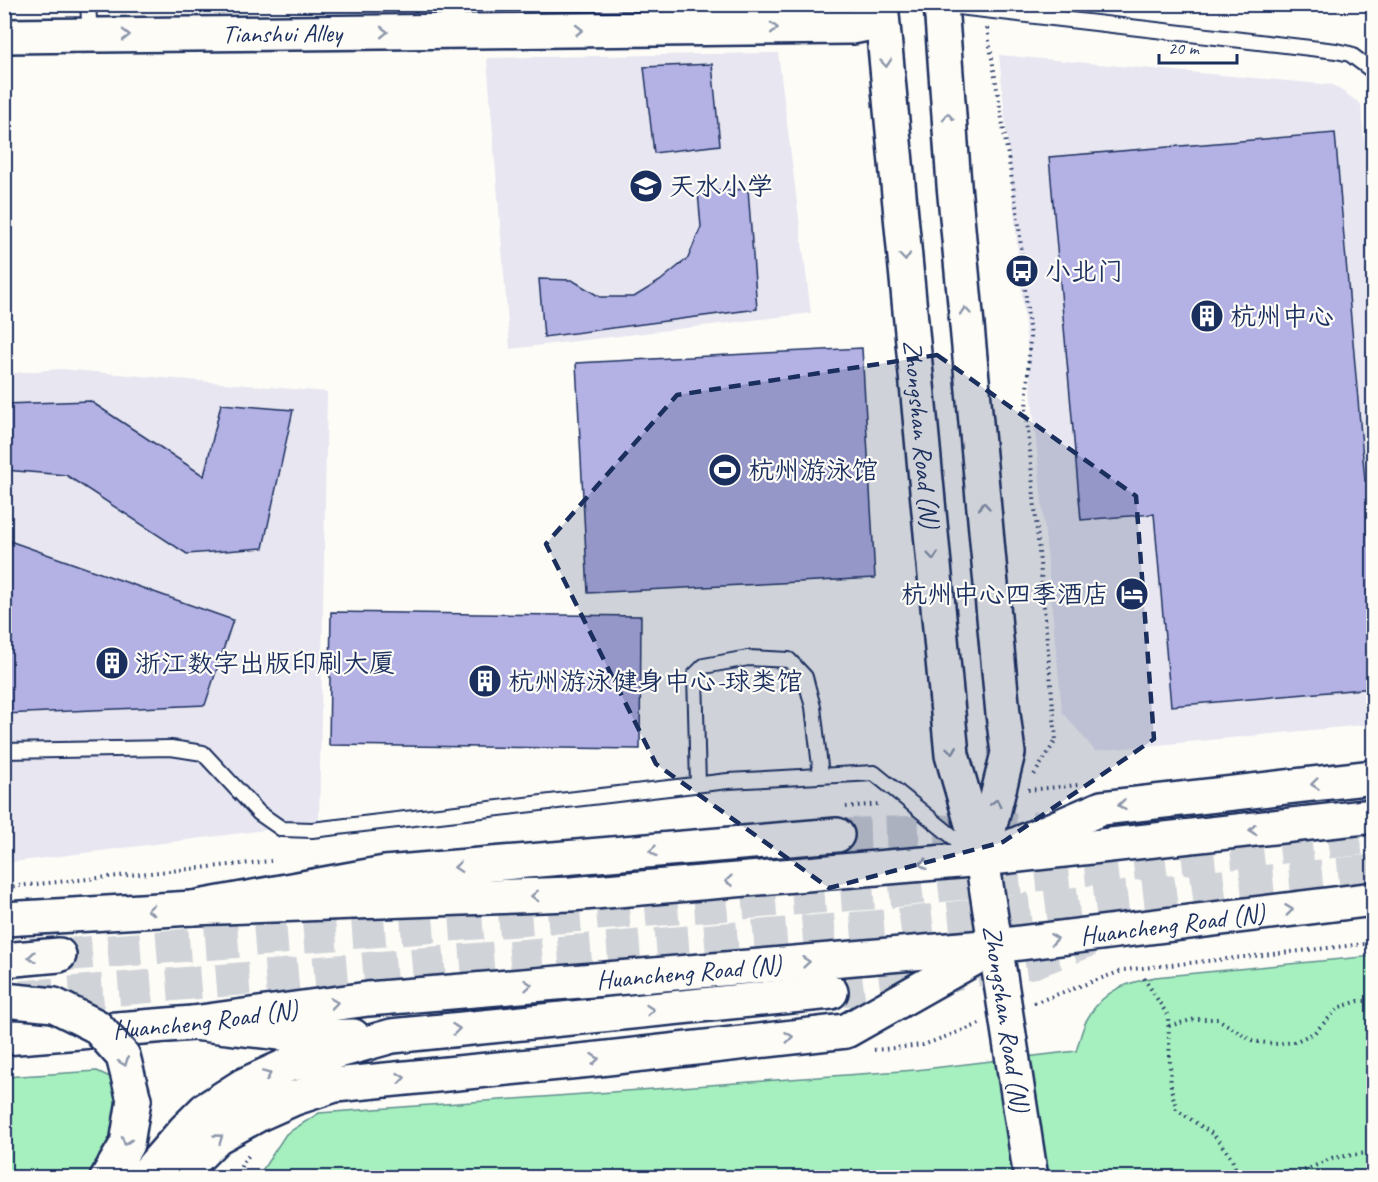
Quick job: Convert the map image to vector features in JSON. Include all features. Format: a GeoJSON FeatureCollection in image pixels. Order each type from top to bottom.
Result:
{"type":"FeatureCollection","features":[{"type":"Feature","properties":{"kind":"main road","name":"Zhongshan Road (N)"},"geometry":{"type":"LineString","coordinates":[[940,5],[962,280],[1008,753],[981,860]]}},
{"type":"Feature","properties":{"kind":"main road","name":"Zhongshan Road (N)"},"geometry":{"type":"LineString","coordinates":[[882,13],[952,755],[981,860],[1010,1032],[1031,1178]]}},
{"type":"Feature","properties":{"kind":"main road","name":"Tianshui Alley"},"geometry":{"type":"LineString","coordinates":[[4,36],[89,20],[852,27],[882,13]]}},
{"type":"Feature","properties":{"kind":"main road"},"geometry":{"type":"LineString","coordinates":[[981,860],[1102,808],[1374,777]]}},
{"type":"Feature","properties":{"kind":"main road"},"geometry":{"type":"LineString","coordinates":[[4,919],[194,908],[571,894],[981,860],[1374,816]]}},
{"type":"Feature","properties":{"kind":"main road"},"geometry":{"type":"LineString","coordinates":[[194,908],[384,873],[837,835]]}},
{"type":"Feature","properties":{"kind":"main road","name":"Huancheng Road (N)"},"geometry":{"type":"LineString","coordinates":[[4,1038],[194,1023],[368,999],[996,946],[1374,899]]}},
{"type":"Feature","properties":{"kind":"main road"},"geometry":{"type":"LineString","coordinates":[[176,1178],[217,1137],[259,1113],[335,1085],[590,1060],[846,1031],[996,946]]}},
{"type":"Feature","properties":{"kind":"main road"},"geometry":{"type":"LineString","coordinates":[[4,960],[59,955]]}},
{"type":"Feature","properties":{"kind":"main road"},"geometry":{"type":"LineString","coordinates":[[194,1023],[314,1037],[392,1036],[831,992]]}},
{"type":"Feature","properties":{"kind":"main road"},"geometry":{"type":"LineString","coordinates":[[4,1000],[54,1005],[96,1026],[123,1056],[134,1100],[127,1144],[107,1178]]}},
{"type":"Feature","properties":{"kind":"main road"},"geometry":{"type":"LineString","coordinates":[[143,1178],[205,1110],[244,1085],[288,1065],[392,1036]]}},
{"type":"Feature","properties":{"kind":"lane"},"geometry":{"type":"LineString","coordinates":[[940,5],[1336,51],[1350,54],[1374,72]]}},
{"type":"Feature","properties":{"kind":"lane"},"geometry":{"type":"LineString","coordinates":[[698,784],[695,675],[704,666],[748,658],[789,660],[805,677],[813,707],[821,775]]}},
{"type":"Feature","properties":{"kind":"lane"},"geometry":{"type":"LineString","coordinates":[[4,751],[171,748],[203,753],[259,813],[282,829],[312,830],[698,784],[874,773],[981,860]]}},
{"type":"Feature","properties":{"kind":"path"},"geometry":{"type":"LineString","coordinates":[[973,8],[986,25],[1018,217],[1030,338],[1026,409],[1056,740],[1024,790]]}},
{"type":"Feature","properties":{"kind":"path"},"geometry":{"type":"LineString","coordinates":[[4,887],[180,870]]}},
{"type":"Feature","properties":{"kind":"path"},"geometry":{"type":"LineString","coordinates":[[1144,978],[1168,1016],[1171,1089],[1177,1110],[1214,1135],[1231,1157],[1239,1178]]}},
{"type":"Feature","properties":{"kind":"path"},"geometry":{"type":"LineString","coordinates":[[1169,1026],[1195,1019],[1218,1019],[1252,1041],[1275,1044],[1294,1042],[1314,1033],[1340,1007],[1359,1001],[1374,1001]]}},
{"type":"Feature","properties":{"kind":"path"},"geometry":{"type":"LineString","coordinates":[[1369,1147],[1374,1126]]}},
{"type":"Feature","properties":{"kind":"path"},"geometry":{"type":"LineString","coordinates":[[1288,1178],[1332,1158],[1367,1153],[1374,1159]]}},
{"type":"Feature","properties":{"kind":"highlighted area"},"geometry":{"type":"Polygon","coordinates":[[[937,355],[1136,496],[1154,739],[1003,842],[829,888],[656,764],[546,544],[677,395],[937,355]]]}},
{"type":"Feature","properties":{"kind":"shaded area","name":"天水小学"},"geometry":{"type":"Polygon","coordinates":[[[778,53],[811,313],[510,349],[487,58],[778,53]]]}},
{"type":"Feature","properties":{"kind":"shaded area","name":"杭州中心"},"geometry":{"type":"Polygon","coordinates":[[[999,55],[1333,85],[1361,104],[1374,253],[1373,724],[1095,751],[1062,711],[999,55]]]}},
{"type":"Feature","properties":{"kind":"shaded area"},"geometry":{"type":"Polygon","coordinates":[[[60,369],[327,392],[319,823],[5,863],[4,374],[60,369]]]}},
{"type":"Feature","properties":{"kind":"green space"},"geometry":{"type":"Polygon","coordinates":[[[1373,956],[1373,1177],[257,1178],[286,1134],[319,1113],[916,1070],[1076,1051],[1085,1024],[1095,1007],[1110,993],[1135,982],[1155,977],[1373,956]]]}},
{"type":"Feature","properties":{"kind":"green space"},"geometry":{"type":"Polygon","coordinates":[[[97,1071],[123,1083],[137,1120],[102,1177],[5,1178],[5,1077],[97,1071]]]}},
{"type":"Feature","properties":{"kind":"building"},"geometry":{"type":"Polygon","coordinates":[[[712,64],[720,145],[654,153],[644,67],[712,64]]]}},
{"type":"Feature","properties":{"kind":"building","name":"杭州中心"},"geometry":{"type":"Polygon","coordinates":[[[1335,133],[1365,481],[1374,481],[1374,688],[1171,706],[1154,514],[1081,520],[1049,157],[1335,133]]]}},
{"type":"Feature","properties":{"kind":"building"},"geometry":{"type":"Polygon","coordinates":[[[748,189],[757,309],[544,337],[539,279],[572,280],[600,297],[634,297],[660,281],[688,258],[701,227],[698,192],[748,189]]]}},
{"type":"Feature","properties":{"kind":"building","name":"杭州游泳馆"},"geometry":{"type":"Polygon","coordinates":[[[862,348],[875,578],[588,593],[576,363],[862,348]]]}},
{"type":"Feature","properties":{"kind":"building"},"geometry":{"type":"Polygon","coordinates":[[[90,401],[204,476],[221,404],[293,410],[263,548],[187,554],[66,475],[4,470],[4,404],[90,401]]]}},
{"type":"Feature","properties":{"kind":"building","name":"浙江数字出版印刷大厦"},"geometry":{"type":"Polygon","coordinates":[[[4,539],[233,620],[205,705],[4,714],[4,539]]]}},
{"type":"Feature","properties":{"kind":"building","name":"杭州游泳健身中心-球类馆"},"geometry":{"type":"Polygon","coordinates":[[[331,612],[641,616],[640,749],[329,745],[331,612]]]}},
{"type":"Feature","properties":{"kind":"tunnel"},"geometry":{"type":"LineString","coordinates":[[837,835],[1097,826],[1157,835]]}},
{"type":"Feature","properties":{"kind":"tunnel"},"geometry":{"type":"LineString","coordinates":[[59,955],[884,892],[1374,837]]}},
{"type":"Feature","properties":{"kind":"tunnel"},"geometry":{"type":"LineString","coordinates":[[21,997],[895,925],[1238,884],[1374,871]]}},
{"type":"Feature","properties":{"kind":"tunnel"},"geometry":{"type":"LineString","coordinates":[[831,992],[1033,962],[1090,940]]}},
{"type":"Feature","properties":{"kind":"place","name":"天水小学"},"geometry":{"type":"Point","coordinates":[646,186]}},
{"type":"Feature","properties":{"kind":"place","name":"小北门"},"geometry":{"type":"Point","coordinates":[1022,271]}},
{"type":"Feature","properties":{"kind":"place","name":"杭州中心"},"geometry":{"type":"Point","coordinates":[1207,316]}},
{"type":"Feature","properties":{"kind":"place","name":"杭州游泳馆"},"geometry":{"type":"Point","coordinates":[725,470]}},
{"type":"Feature","properties":{"kind":"place","name":"杭州中心四季酒店"},"geometry":{"type":"Point","coordinates":[1132,594]}},
{"type":"Feature","properties":{"kind":"place","name":"浙江数字出版印刷大厦"},"geometry":{"type":"Point","coordinates":[112,663]}},
{"type":"Feature","properties":{"kind":"place","name":"杭州游泳健身中心-球类馆"},"geometry":{"type":"Point","coordinates":[485,681]}}]}
